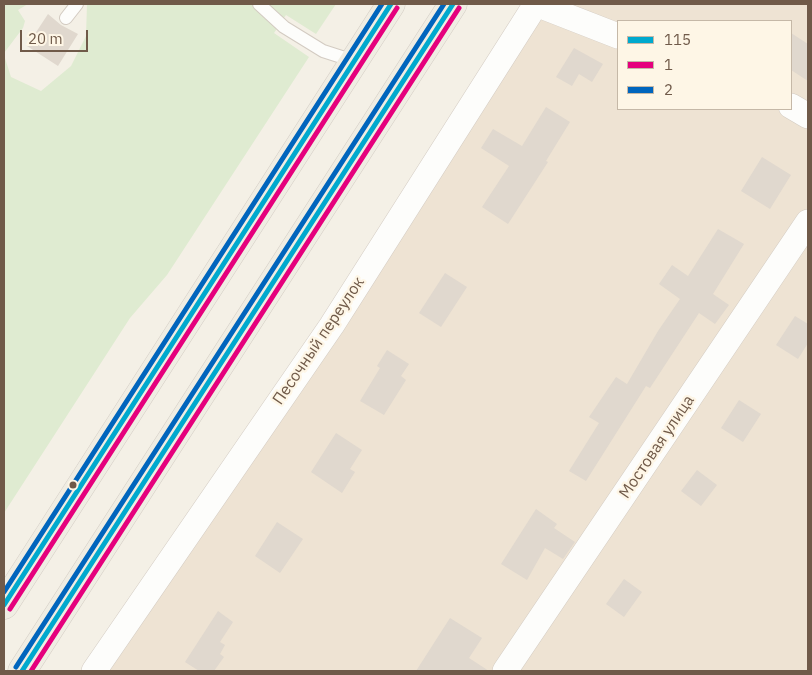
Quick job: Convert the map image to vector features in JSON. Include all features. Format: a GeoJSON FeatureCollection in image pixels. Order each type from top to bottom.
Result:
{"type":"FeatureCollection","features":[{"type":"Feature","properties":{"kind":"main road"},"geometry":{"type":"LineString","coordinates":[[4,604],[390,4]]}},
{"type":"Feature","properties":{"kind":"main road"},"geometry":{"type":"LineString","coordinates":[[22,671],[453,4]]}},
{"type":"Feature","properties":{"kind":"street"},"geometry":{"type":"LineString","coordinates":[[536,4],[617,36]]}},
{"type":"Feature","properties":{"kind":"street","name":"Песочный переулок"},"geometry":{"type":"LineString","coordinates":[[94,671],[332,325],[536,4]]}},
{"type":"Feature","properties":{"kind":"street"},"geometry":{"type":"LineString","coordinates":[[792,107],[808,116]]}},
{"type":"Feature","properties":{"kind":"street","name":"Мостовая улица"},"geometry":{"type":"LineString","coordinates":[[505,671],[808,222]]}},
{"type":"Feature","properties":{"kind":"lane"},"geometry":{"type":"LineString","coordinates":[[66,18],[76,4]]}},
{"type":"Feature","properties":{"kind":"lane"},"geometry":{"type":"LineString","coordinates":[[259,4],[284,27],[323,51],[354,61]]}},
{"type":"Feature","properties":{"kind":"shaded area"},"geometry":{"type":"Polygon","coordinates":[[[538,4],[808,4],[808,671],[100,671],[538,4]]]}},
{"type":"Feature","properties":{"kind":"green space"},"geometry":{"type":"Polygon","coordinates":[[[4,4],[28,4],[18,10],[25,21],[23,28],[4,53],[4,4]]]}},
{"type":"Feature","properties":{"kind":"green space"},"geometry":{"type":"Polygon","coordinates":[[[87,4],[336,4],[316,34],[286,15],[274,33],[309,57],[167,275],[130,318],[4,513],[4,55],[11,77],[41,91],[71,66],[86,36],[87,4]]]}},
{"type":"Feature","properties":{"kind":"building"},"geometry":{"type":"Polygon","coordinates":[[[48,14],[61,25],[78,34],[58,66],[27,46],[48,14]]]}},
{"type":"Feature","properties":{"kind":"building"},"geometry":{"type":"Polygon","coordinates":[[[792,34],[808,44],[808,81],[792,71],[792,34]]]}},
{"type":"Feature","properties":{"kind":"building"},"geometry":{"type":"Polygon","coordinates":[[[574,48],[603,64],[592,82],[579,74],[572,86],[556,77],[574,48]]]}},
{"type":"Feature","properties":{"kind":"building"},"geometry":{"type":"Polygon","coordinates":[[[546,107],[570,122],[546,161],[548,162],[508,224],[482,207],[509,166],[481,148],[493,129],[522,146],[546,107]]]}},
{"type":"Feature","properties":{"kind":"building"},"geometry":{"type":"Polygon","coordinates":[[[762,157],[791,175],[770,209],[741,191],[762,157]]]}},
{"type":"Feature","properties":{"kind":"building"},"geometry":{"type":"Polygon","coordinates":[[[718,229],[744,244],[713,294],[729,305],[715,324],[699,313],[650,388],[646,386],[586,481],[569,471],[599,423],[589,417],[616,377],[627,384],[658,331],[680,299],[659,284],[672,265],[688,276],[718,229]]]}},
{"type":"Feature","properties":{"kind":"building"},"geometry":{"type":"Polygon","coordinates":[[[445,273],[467,287],[441,327],[419,313],[445,273]]]}},
{"type":"Feature","properties":{"kind":"building"},"geometry":{"type":"Polygon","coordinates":[[[795,316],[808,324],[808,343],[798,359],[776,345],[795,316]]]}},
{"type":"Feature","properties":{"kind":"building"},"geometry":{"type":"Polygon","coordinates":[[[387,350],[409,364],[401,376],[406,380],[384,415],[360,401],[380,368],[377,366],[387,350]]]}},
{"type":"Feature","properties":{"kind":"building"},"geometry":{"type":"Polygon","coordinates":[[[739,400],[761,414],[743,442],[721,428],[739,400]]]}},
{"type":"Feature","properties":{"kind":"building"},"geometry":{"type":"Polygon","coordinates":[[[336,433],[362,450],[350,469],[355,472],[342,493],[311,472],[336,433]]]}},
{"type":"Feature","properties":{"kind":"building"},"geometry":{"type":"Polygon","coordinates":[[[697,470],[717,485],[701,506],[681,491],[697,470]]]}},
{"type":"Feature","properties":{"kind":"building"},"geometry":{"type":"Polygon","coordinates":[[[536,509],[557,524],[554,528],[575,542],[563,559],[545,548],[527,580],[501,564],[536,509]]]}},
{"type":"Feature","properties":{"kind":"building"},"geometry":{"type":"Polygon","coordinates":[[[277,522],[303,539],[280,573],[255,556],[277,522]]]}},
{"type":"Feature","properties":{"kind":"building"},"geometry":{"type":"Polygon","coordinates":[[[624,579],[642,592],[624,617],[606,604],[624,579]]]}},
{"type":"Feature","properties":{"kind":"building"},"geometry":{"type":"Polygon","coordinates":[[[218,611],[233,622],[220,642],[225,645],[220,654],[224,657],[214,671],[199,671],[185,662],[218,611]]]}},
{"type":"Feature","properties":{"kind":"building"},"geometry":{"type":"Polygon","coordinates":[[[450,618],[482,638],[469,658],[489,671],[416,671],[450,618]]]}},
{"type":"Feature","properties":{"kind":"transit line","name":"2"},"geometry":{"type":"LineString","coordinates":[[4,592],[382,4]]}},
{"type":"Feature","properties":{"kind":"transit line","name":"115"},"geometry":{"type":"LineString","coordinates":[[4,605],[391,4]]}},
{"type":"Feature","properties":{"kind":"transit line","name":"2"},"geometry":{"type":"LineString","coordinates":[[16,667],[444,4]]}},
{"type":"Feature","properties":{"kind":"transit line","name":"115"},"geometry":{"type":"LineString","coordinates":[[22,671],[453,4]]}},
{"type":"Feature","properties":{"kind":"transit line","name":"1"},"geometry":{"type":"LineString","coordinates":[[10,609],[397,8]]}},
{"type":"Feature","properties":{"kind":"transit line","name":"1"},"geometry":{"type":"LineString","coordinates":[[31,671],[459,8]]}}]}
